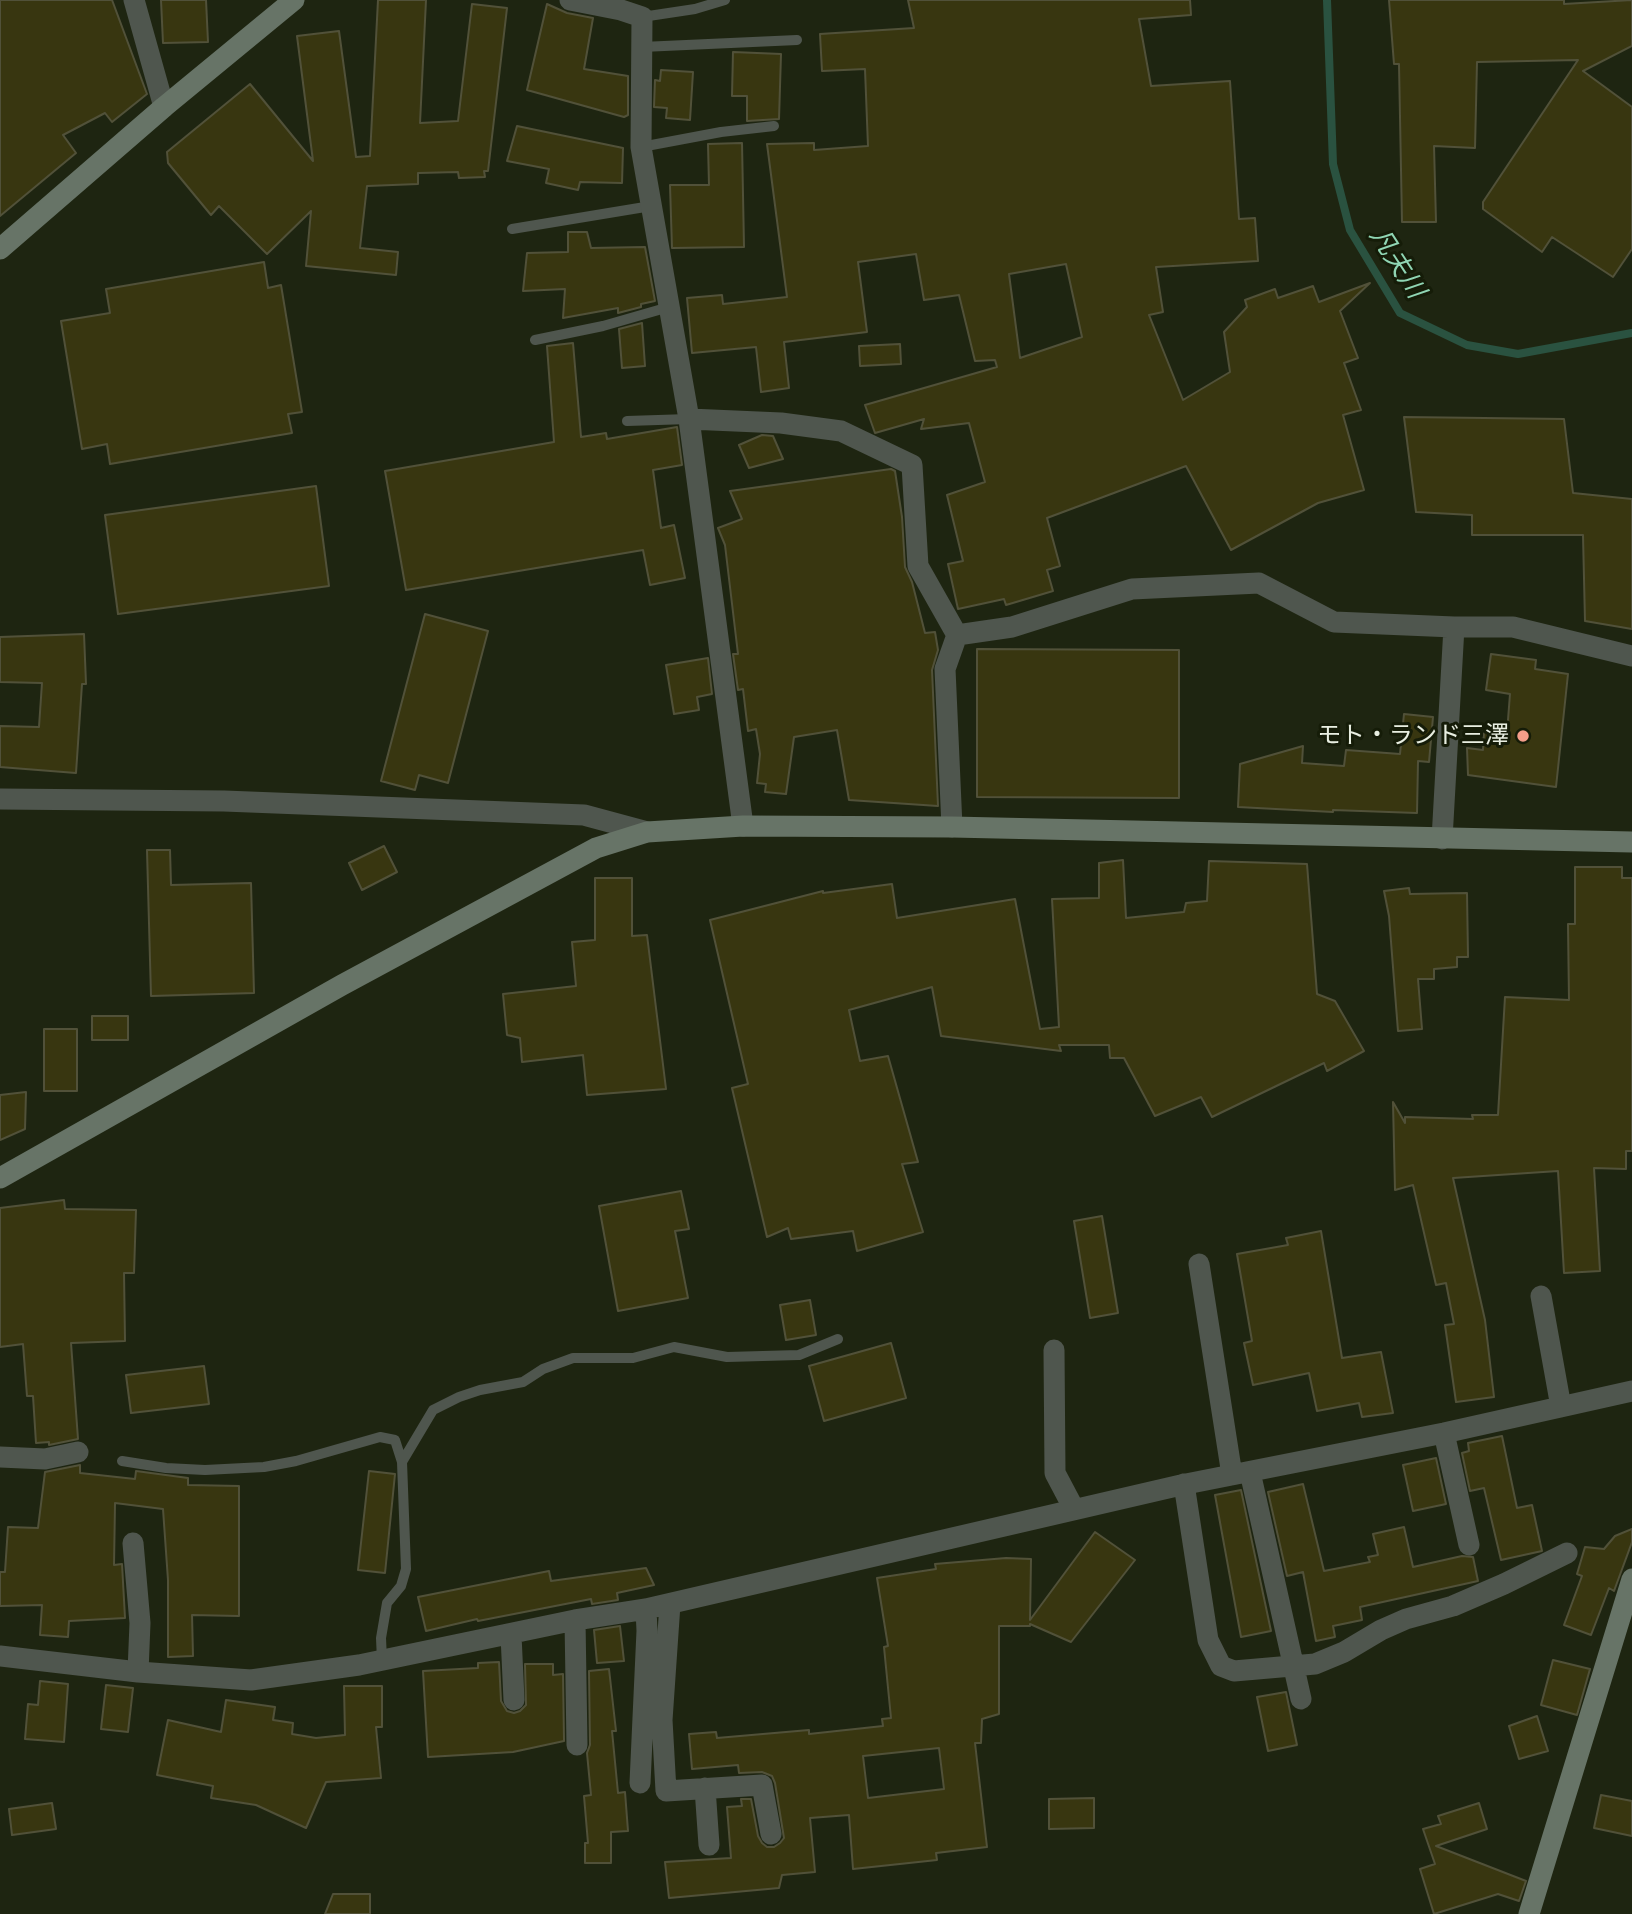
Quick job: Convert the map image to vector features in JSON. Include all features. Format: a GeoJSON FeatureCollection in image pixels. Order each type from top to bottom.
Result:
{"type":"FeatureCollection","features":[{"type":"Feature","properties":{"kind":"street"},"geometry":{"type":"LineString","coordinates":[[134,0],[164,107]]}},
{"type":"Feature","properties":{"kind":"street"},"geometry":{"type":"LineString","coordinates":[[0,249],[164,107],[294,0]]}},
{"type":"Feature","properties":{"kind":"street"},"geometry":{"type":"LineString","coordinates":[[570,0],[601,3],[642,17],[641,147],[689,419],[743,826]]}},
{"type":"Feature","properties":{"kind":"street"},"geometry":{"type":"LineString","coordinates":[[689,419],[781,423],[841,431],[912,465],[918,566],[957,635],[945,669],[952,827]]}},
{"type":"Feature","properties":{"kind":"street"},"geometry":{"type":"LineString","coordinates":[[957,635],[1012,627],[1132,589],[1259,583],[1334,622],[1513,627],[1632,656]]}},
{"type":"Feature","properties":{"kind":"street"},"geometry":{"type":"LineString","coordinates":[[1442,839],[1454,627]]}},
{"type":"Feature","properties":{"kind":"street"},"geometry":{"type":"LineString","coordinates":[[0,799],[224,801],[584,815],[647,832]]}},
{"type":"Feature","properties":{"kind":"street"},"geometry":{"type":"LineString","coordinates":[[0,1178],[342,985],[596,848],[647,832],[743,826],[952,827],[1632,842]]}},
{"type":"Feature","properties":{"kind":"street"},"geometry":{"type":"LineString","coordinates":[[1199,1264],[1241,1473],[1301,1699]]}},
{"type":"Feature","properties":{"kind":"street"},"geometry":{"type":"LineString","coordinates":[[1541,1296],[1561,1407]]}},
{"type":"Feature","properties":{"kind":"street"},"geometry":{"type":"LineString","coordinates":[[1054,1350],[1055,1473],[1074,1509]]}},
{"type":"Feature","properties":{"kind":"street"},"geometry":{"type":"LineString","coordinates":[[0,1656],[138,1672],[251,1680],[359,1665],[575,1620],[670,1604],[1184,1484],[1444,1433],[1632,1391]]}},
{"type":"Feature","properties":{"kind":"street"},"geometry":{"type":"LineString","coordinates":[[1444,1433],[1469,1545]]}},
{"type":"Feature","properties":{"kind":"street"},"geometry":{"type":"LineString","coordinates":[[0,1457],[45,1459],[78,1451]]}},
{"type":"Feature","properties":{"kind":"street"},"geometry":{"type":"LineString","coordinates":[[1184,1484],[1208,1640],[1221,1667],[1234,1671],[1315,1664],[1344,1652],[1381,1630],[1406,1619],[1463,1602],[1567,1553]]}},
{"type":"Feature","properties":{"kind":"street"},"geometry":{"type":"LineString","coordinates":[[133,1543],[139,1623],[138,1672]]}},
{"type":"Feature","properties":{"kind":"street"},"geometry":{"type":"LineString","coordinates":[[1529,1914],[1632,1579]]}},
{"type":"Feature","properties":{"kind":"street"},"geometry":{"type":"LineString","coordinates":[[670,1604],[662,1720],[667,1791],[762,1784],[771,1834]]}},
{"type":"Feature","properties":{"kind":"street"},"geometry":{"type":"LineString","coordinates":[[640,1783],[646,1609]]}},
{"type":"Feature","properties":{"kind":"street"},"geometry":{"type":"LineString","coordinates":[[575,1620],[577,1745]]}},
{"type":"Feature","properties":{"kind":"street"},"geometry":{"type":"LineString","coordinates":[[511,1635],[514,1700]]}},
{"type":"Feature","properties":{"kind":"street"},"geometry":{"type":"LineString","coordinates":[[705,1788],[709,1845]]}},
{"type":"Feature","properties":{"kind":"lane"},"geometry":{"type":"LineString","coordinates":[[642,17],[695,9],[725,0]]}},
{"type":"Feature","properties":{"kind":"lane"},"geometry":{"type":"LineString","coordinates":[[642,47],[797,40]]}},
{"type":"Feature","properties":{"kind":"lane"},"geometry":{"type":"LineString","coordinates":[[641,147],[721,132],[774,127]]}},
{"type":"Feature","properties":{"kind":"lane"},"geometry":{"type":"LineString","coordinates":[[512,229],[651,206]]}},
{"type":"Feature","properties":{"kind":"lane"},"geometry":{"type":"LineString","coordinates":[[535,340],[603,326],[669,307]]}},
{"type":"Feature","properties":{"kind":"lane"},"geometry":{"type":"LineString","coordinates":[[627,421],[689,419]]}},
{"type":"Feature","properties":{"kind":"lane"},"geometry":{"type":"LineString","coordinates":[[402,1462],[433,1410],[459,1396],[523,1382],[543,1369],[573,1358],[633,1358],[674,1347],[727,1357],[799,1355],[838,1339]]}},
{"type":"Feature","properties":{"kind":"lane"},"geometry":{"type":"LineString","coordinates":[[122,1461],[166,1468],[264,1467],[296,1461],[380,1437],[395,1440],[402,1462],[406,1569],[401,1586],[387,1604],[381,1638],[382,1660]]}},
{"type":"Feature","properties":{"kind":"building"},"geometry":{"type":"Polygon","coordinates":[[[0,0],[112,0],[147,94],[112,122],[105,113],[63,135],[76,153],[0,216],[0,0]]]}},
{"type":"Feature","properties":{"kind":"building"},"geometry":{"type":"Polygon","coordinates":[[[161,0],[206,0],[208,42],[163,43],[161,0]]]}},
{"type":"Feature","properties":{"kind":"building"},"geometry":{"type":"Polygon","coordinates":[[[378,0],[426,0],[420,123],[458,121],[472,4],[507,8],[488,171],[484,171],[485,177],[459,178],[458,172],[418,173],[418,184],[367,186],[360,248],[398,252],[396,275],[306,266],[311,211],[267,254],[219,206],[211,215],[168,163],[167,152],[250,84],[313,161],[297,36],[339,31],[356,157],[370,156],[378,0]]]}},
{"type":"Feature","properties":{"kind":"building"},"geometry":{"type":"Polygon","coordinates":[[[908,0],[1190,0],[1191,15],[1139,19],[1151,86],[1230,81],[1239,219],[1255,218],[1258,261],[1156,267],[1163,312],[1149,315],[1183,400],[1230,372],[1224,332],[1247,307],[1245,300],[1275,289],[1278,298],[1313,286],[1319,302],[1370,283],[1340,311],[1358,358],[1344,363],[1361,410],[1343,415],[1364,490],[1318,503],[1231,550],[1186,466],[1047,518],[1060,566],[1047,570],[1053,591],[1006,605],[1004,599],[958,609],[948,564],[963,561],[947,495],[985,482],[969,423],[921,429],[924,419],[875,433],[865,405],[997,367],[995,360],[975,361],[959,295],[924,300],[916,254],[858,262],[867,332],[784,342],[789,388],[761,392],[756,347],[692,353],[687,298],[722,295],[723,304],[787,297],[767,144],[814,143],[814,150],[868,146],[865,69],[822,71],[820,34],[914,28],[908,0]],[[1066,264],[1009,274],[1020,358],[1082,337],[1066,264]]]}},
{"type":"Feature","properties":{"kind":"building"},"geometry":{"type":"Polygon","coordinates":[[[1389,0],[1564,0],[1564,4],[1632,0],[1632,46],[1583,71],[1632,107],[1632,249],[1613,277],[1552,237],[1542,252],[1483,209],[1483,202],[1578,60],[1477,62],[1475,148],[1434,146],[1436,222],[1402,222],[1399,64],[1394,64],[1389,0]]]}},
{"type":"Feature","properties":{"kind":"building"},"geometry":{"type":"Polygon","coordinates":[[[547,4],[567,13],[593,18],[584,69],[628,76],[628,115],[624,117],[527,90],[547,4]]]}},
{"type":"Feature","properties":{"kind":"building"},"geometry":{"type":"Polygon","coordinates":[[[733,52],[781,54],[779,119],[747,121],[747,96],[732,96],[733,52]]]}},
{"type":"Feature","properties":{"kind":"building"},"geometry":{"type":"Polygon","coordinates":[[[661,70],[693,72],[690,120],[666,118],[667,108],[654,107],[655,80],[660,81],[661,70]]]}},
{"type":"Feature","properties":{"kind":"building"},"geometry":{"type":"Polygon","coordinates":[[[517,126],[623,148],[622,183],[580,182],[578,190],[546,183],[549,169],[507,161],[517,126]]]}},
{"type":"Feature","properties":{"kind":"building"},"geometry":{"type":"Polygon","coordinates":[[[742,143],[744,247],[672,248],[670,185],[709,185],[708,144],[742,143]]]}},
{"type":"Feature","properties":{"kind":"building"},"geometry":{"type":"Polygon","coordinates":[[[568,232],[587,232],[591,248],[645,247],[655,301],[618,313],[618,308],[563,318],[565,289],[523,291],[527,253],[568,252],[568,232]]]}},
{"type":"Feature","properties":{"kind":"building"},"geometry":{"type":"Polygon","coordinates":[[[264,262],[268,288],[281,285],[302,412],[288,414],[292,433],[110,464],[107,444],[82,449],[61,321],[110,313],[106,289],[264,262]]]}},
{"type":"Feature","properties":{"kind":"building"},"geometry":{"type":"Polygon","coordinates":[[[642,323],[645,366],[622,368],[619,329],[642,323]]]}},
{"type":"Feature","properties":{"kind":"building"},"geometry":{"type":"Polygon","coordinates":[[[573,343],[581,437],[606,433],[607,439],[677,427],[682,465],[653,470],[661,528],[674,525],[685,578],[650,585],[643,550],[406,590],[385,471],[554,442],[547,346],[573,343]]]}},
{"type":"Feature","properties":{"kind":"building"},"geometry":{"type":"Polygon","coordinates":[[[900,344],[901,364],[860,366],[859,346],[900,344]]]}},
{"type":"Feature","properties":{"kind":"building"},"geometry":{"type":"Polygon","coordinates":[[[1404,417],[1564,419],[1573,493],[1632,499],[1632,629],[1585,621],[1583,535],[1472,535],[1472,515],[1416,512],[1404,417]]]}},
{"type":"Feature","properties":{"kind":"building"},"geometry":{"type":"Polygon","coordinates":[[[762,435],[773,436],[783,459],[749,468],[739,445],[762,435]]]}},
{"type":"Feature","properties":{"kind":"building"},"geometry":{"type":"Polygon","coordinates":[[[891,469],[895,471],[902,517],[905,567],[912,582],[925,633],[935,632],[938,650],[932,670],[938,806],[849,800],[837,730],[794,737],[786,794],[765,792],[766,784],[757,783],[760,754],[756,729],[748,731],[743,689],[738,690],[733,654],[738,654],[725,545],[718,528],[742,519],[730,491],[891,469]]]}},
{"type":"Feature","properties":{"kind":"building"},"geometry":{"type":"Polygon","coordinates":[[[316,486],[329,586],[118,614],[105,515],[316,486]]]}},
{"type":"Feature","properties":{"kind":"building"},"geometry":{"type":"Polygon","coordinates":[[[425,614],[488,631],[448,783],[419,775],[415,790],[381,781],[425,614]]]}},
{"type":"Feature","properties":{"kind":"building"},"geometry":{"type":"Polygon","coordinates":[[[84,634],[86,684],[82,684],[76,773],[0,767],[0,726],[39,727],[42,683],[0,682],[0,637],[84,634]]]}},
{"type":"Feature","properties":{"kind":"building"},"geometry":{"type":"Polygon","coordinates":[[[977,649],[1179,650],[1179,798],[977,797],[977,649]]]}},
{"type":"Feature","properties":{"kind":"building"},"geometry":{"type":"Polygon","coordinates":[[[1491,654],[1536,660],[1535,669],[1568,674],[1556,787],[1468,775],[1467,748],[1483,750],[1484,732],[1507,733],[1510,694],[1486,690],[1491,654]]]}},
{"type":"Feature","properties":{"kind":"building"},"geometry":{"type":"Polygon","coordinates":[[[708,658],[712,694],[697,697],[699,710],[674,714],[666,665],[708,658]]]}},
{"type":"Feature","properties":{"kind":"building"},"geometry":{"type":"Polygon","coordinates":[[[1404,714],[1433,717],[1429,762],[1418,761],[1417,813],[1238,807],[1240,764],[1303,746],[1302,763],[1344,766],[1346,750],[1400,754],[1404,714]]]}},
{"type":"Feature","properties":{"kind":"building"},"geometry":{"type":"Polygon","coordinates":[[[384,846],[397,872],[362,890],[349,863],[384,846]]]}},
{"type":"Feature","properties":{"kind":"building"},"geometry":{"type":"Polygon","coordinates":[[[147,850],[170,850],[171,885],[251,883],[254,993],[151,996],[147,850]]]}},
{"type":"Feature","properties":{"kind":"building"},"geometry":{"type":"Polygon","coordinates":[[[1123,860],[1126,918],[1184,912],[1186,903],[1207,901],[1209,861],[1307,864],[1317,994],[1335,1001],[1364,1051],[1327,1071],[1324,1063],[1212,1117],[1201,1097],[1155,1116],[1124,1058],[1110,1058],[1109,1045],[1059,1045],[1061,1051],[941,1036],[932,987],[849,1010],[860,1061],[888,1056],[918,1162],[902,1164],[923,1232],[857,1251],[853,1231],[791,1239],[788,1228],[767,1237],[732,1088],[748,1084],[710,920],[823,891],[892,884],[897,918],[1015,899],[1040,1029],[1059,1027],[1052,899],[1099,898],[1099,863],[1123,860]]]}},
{"type":"Feature","properties":{"kind":"building"},"geometry":{"type":"Polygon","coordinates":[[[1575,867],[1622,867],[1622,878],[1632,878],[1632,1151],[1626,1151],[1626,1169],[1594,1168],[1600,1271],[1564,1273],[1558,1171],[1453,1178],[1485,1320],[1494,1397],[1456,1402],[1445,1325],[1454,1324],[1446,1283],[1436,1285],[1413,1185],[1395,1190],[1393,1102],[1405,1123],[1405,1117],[1473,1119],[1472,1115],[1498,1115],[1505,997],[1569,1000],[1568,924],[1575,924],[1575,867]]]}},
{"type":"Feature","properties":{"kind":"building"},"geometry":{"type":"Polygon","coordinates":[[[595,878],[632,878],[632,936],[647,935],[666,1089],[587,1095],[583,1055],[522,1062],[520,1038],[507,1035],[503,994],[576,986],[572,942],[595,940],[595,878]]]}},
{"type":"Feature","properties":{"kind":"building"},"geometry":{"type":"Polygon","coordinates":[[[1409,888],[1410,894],[1467,893],[1468,957],[1457,957],[1457,967],[1434,969],[1434,979],[1418,979],[1422,1029],[1398,1031],[1389,916],[1384,891],[1409,888]]]}},
{"type":"Feature","properties":{"kind":"building"},"geometry":{"type":"Polygon","coordinates":[[[92,1016],[128,1016],[128,1040],[92,1040],[92,1016]]]}},
{"type":"Feature","properties":{"kind":"building"},"geometry":{"type":"Polygon","coordinates":[[[44,1029],[77,1029],[77,1091],[44,1091],[44,1029]]]}},
{"type":"Feature","properties":{"kind":"building"},"geometry":{"type":"Polygon","coordinates":[[[26,1092],[25,1129],[0,1140],[0,1095],[26,1092]]]}},
{"type":"Feature","properties":{"kind":"building"},"geometry":{"type":"Polygon","coordinates":[[[681,1191],[689,1229],[675,1231],[688,1298],[618,1311],[599,1206],[681,1191]]]}},
{"type":"Feature","properties":{"kind":"building"},"geometry":{"type":"Polygon","coordinates":[[[64,1200],[65,1209],[136,1210],[134,1273],[124,1273],[125,1341],[71,1343],[78,1439],[49,1445],[49,1442],[36,1443],[33,1396],[27,1396],[23,1344],[0,1347],[0,1208],[64,1200]]]}},
{"type":"Feature","properties":{"kind":"building"},"geometry":{"type":"Polygon","coordinates":[[[1102,1216],[1118,1313],[1090,1318],[1074,1221],[1102,1216]]]}},
{"type":"Feature","properties":{"kind":"building"},"geometry":{"type":"Polygon","coordinates":[[[1321,1231],[1342,1358],[1381,1352],[1393,1413],[1362,1417],[1359,1403],[1317,1411],[1309,1373],[1253,1385],[1244,1343],[1252,1341],[1237,1254],[1288,1245],[1286,1238],[1321,1231]]]}},
{"type":"Feature","properties":{"kind":"building"},"geometry":{"type":"Polygon","coordinates":[[[810,1300],[816,1335],[786,1340],[780,1305],[810,1300]]]}},
{"type":"Feature","properties":{"kind":"building"},"geometry":{"type":"Polygon","coordinates":[[[891,1343],[906,1398],[824,1421],[809,1366],[891,1343]]]}},
{"type":"Feature","properties":{"kind":"building"},"geometry":{"type":"Polygon","coordinates":[[[204,1366],[209,1404],[131,1413],[126,1375],[204,1366]]]}},
{"type":"Feature","properties":{"kind":"building"},"geometry":{"type":"Polygon","coordinates":[[[1502,1436],[1517,1508],[1532,1505],[1542,1551],[1501,1560],[1484,1488],[1470,1491],[1462,1453],[1469,1451],[1468,1443],[1502,1436]]]}},
{"type":"Feature","properties":{"kind":"building"},"geometry":{"type":"Polygon","coordinates":[[[1436,1458],[1446,1504],[1413,1511],[1403,1465],[1436,1458]]]}},
{"type":"Feature","properties":{"kind":"building"},"geometry":{"type":"Polygon","coordinates":[[[80,1465],[80,1473],[135,1479],[136,1471],[188,1478],[188,1485],[239,1486],[239,1616],[192,1615],[193,1656],[168,1657],[168,1580],[163,1509],[115,1503],[114,1565],[122,1564],[125,1618],[69,1621],[68,1637],[40,1635],[42,1605],[0,1606],[0,1572],[5,1572],[8,1527],[38,1528],[45,1472],[80,1465]]]}},
{"type":"Feature","properties":{"kind":"building"},"geometry":{"type":"Polygon","coordinates":[[[369,1471],[395,1474],[385,1573],[358,1570],[369,1471]]]}},
{"type":"Feature","properties":{"kind":"building"},"geometry":{"type":"Polygon","coordinates":[[[1303,1484],[1324,1571],[1370,1562],[1368,1557],[1378,1555],[1373,1534],[1404,1527],[1413,1567],[1462,1556],[1473,1557],[1478,1581],[1360,1607],[1362,1620],[1333,1626],[1335,1637],[1316,1641],[1303,1572],[1287,1576],[1268,1492],[1303,1484]]]}},
{"type":"Feature","properties":{"kind":"building"},"geometry":{"type":"Polygon","coordinates":[[[1241,1490],[1271,1631],[1241,1637],[1215,1495],[1241,1490]]]}},
{"type":"Feature","properties":{"kind":"building"},"geometry":{"type":"Polygon","coordinates":[[[1632,1529],[1632,1542],[1614,1591],[1609,1588],[1591,1635],[1564,1625],[1582,1576],[1577,1574],[1585,1547],[1604,1549],[1615,1536],[1632,1529]]]}},
{"type":"Feature","properties":{"kind":"building"},"geometry":{"type":"Polygon","coordinates":[[[1095,1532],[1135,1560],[1071,1642],[1030,1624],[999,1626],[999,1714],[982,1719],[981,1743],[975,1743],[987,1847],[936,1853],[937,1860],[853,1869],[849,1815],[810,1818],[815,1872],[782,1875],[779,1888],[669,1898],[665,1862],[731,1858],[727,1807],[742,1806],[741,1799],[751,1799],[758,1836],[762,1843],[767,1847],[774,1847],[784,1838],[772,1776],[762,1772],[739,1773],[738,1765],[692,1769],[689,1734],[716,1732],[717,1738],[809,1730],[809,1734],[883,1726],[882,1719],[891,1718],[884,1647],[888,1646],[877,1578],[936,1569],[935,1564],[1006,1558],[1031,1559],[1030,1620],[1095,1532]],[[939,1748],[863,1756],[868,1798],[944,1789],[939,1748]]]}},
{"type":"Feature","properties":{"kind":"building"},"geometry":{"type":"Polygon","coordinates":[[[646,1568],[654,1585],[617,1593],[618,1600],[592,1604],[591,1599],[426,1631],[418,1597],[549,1571],[551,1581],[646,1568]]]}},
{"type":"Feature","properties":{"kind":"building"},"geometry":{"type":"Polygon","coordinates":[[[620,1626],[624,1661],[597,1663],[594,1630],[620,1626]]]}},
{"type":"Feature","properties":{"kind":"building"},"geometry":{"type":"Polygon","coordinates":[[[1553,1660],[1590,1669],[1577,1715],[1541,1705],[1553,1660]]]}},
{"type":"Feature","properties":{"kind":"building"},"geometry":{"type":"Polygon","coordinates":[[[499,1662],[501,1701],[507,1711],[514,1713],[526,1705],[525,1664],[553,1664],[553,1675],[563,1674],[564,1741],[513,1752],[428,1757],[423,1671],[478,1668],[478,1663],[499,1662]]]}},
{"type":"Feature","properties":{"kind":"building"},"geometry":{"type":"Polygon","coordinates":[[[609,1669],[616,1731],[612,1731],[618,1793],[625,1792],[628,1831],[611,1832],[611,1863],[585,1863],[585,1843],[588,1843],[584,1796],[591,1795],[587,1753],[590,1745],[589,1671],[609,1669]]]}},
{"type":"Feature","properties":{"kind":"building"},"geometry":{"type":"Polygon","coordinates":[[[40,1681],[68,1684],[64,1742],[25,1739],[28,1704],[38,1705],[40,1681]]]}},
{"type":"Feature","properties":{"kind":"building"},"geometry":{"type":"Polygon","coordinates":[[[106,1685],[133,1688],[128,1732],[101,1729],[106,1685]]]}},
{"type":"Feature","properties":{"kind":"building"},"geometry":{"type":"Polygon","coordinates":[[[344,1686],[382,1686],[382,1727],[376,1727],[381,1778],[326,1782],[306,1828],[256,1805],[211,1798],[213,1786],[157,1775],[168,1720],[221,1732],[226,1700],[275,1707],[273,1720],[293,1723],[292,1734],[316,1738],[345,1735],[344,1686]]]}},
{"type":"Feature","properties":{"kind":"building"},"geometry":{"type":"Polygon","coordinates":[[[1286,1692],[1297,1745],[1268,1751],[1257,1697],[1286,1692]]]}},
{"type":"Feature","properties":{"kind":"building"},"geometry":{"type":"Polygon","coordinates":[[[1537,1716],[1548,1751],[1519,1759],[1509,1726],[1537,1716]]]}},
{"type":"Feature","properties":{"kind":"building"},"geometry":{"type":"Polygon","coordinates":[[[1601,1795],[1632,1801],[1632,1836],[1594,1828],[1601,1795]]]}},
{"type":"Feature","properties":{"kind":"building"},"geometry":{"type":"Polygon","coordinates":[[[1094,1798],[1094,1828],[1049,1829],[1049,1799],[1094,1798]]]}},
{"type":"Feature","properties":{"kind":"building"},"geometry":{"type":"Polygon","coordinates":[[[52,1803],[56,1829],[12,1835],[9,1809],[52,1803]]]}},
{"type":"Feature","properties":{"kind":"building"},"geometry":{"type":"Polygon","coordinates":[[[1479,1803],[1487,1829],[1436,1846],[1526,1881],[1519,1901],[1498,1894],[1434,1914],[1420,1869],[1435,1864],[1423,1829],[1441,1824],[1438,1816],[1479,1803]]]}},
{"type":"Feature","properties":{"kind":"building"},"geometry":{"type":"Polygon","coordinates":[[[333,1894],[370,1894],[370,1914],[325,1914],[333,1894]]]}},
{"type":"Feature","properties":{"kind":"waterway","name":"凡夫川"},"geometry":{"type":"LineString","coordinates":[[1327,0],[1333,164],[1350,230],[1400,313],[1467,345],[1518,354],[1632,333]]}},
{"type":"Feature","properties":{"kind":"place","name":"モト・ランド三澤"},"geometry":{"type":"Point","coordinates":[1523,736]}}]}
